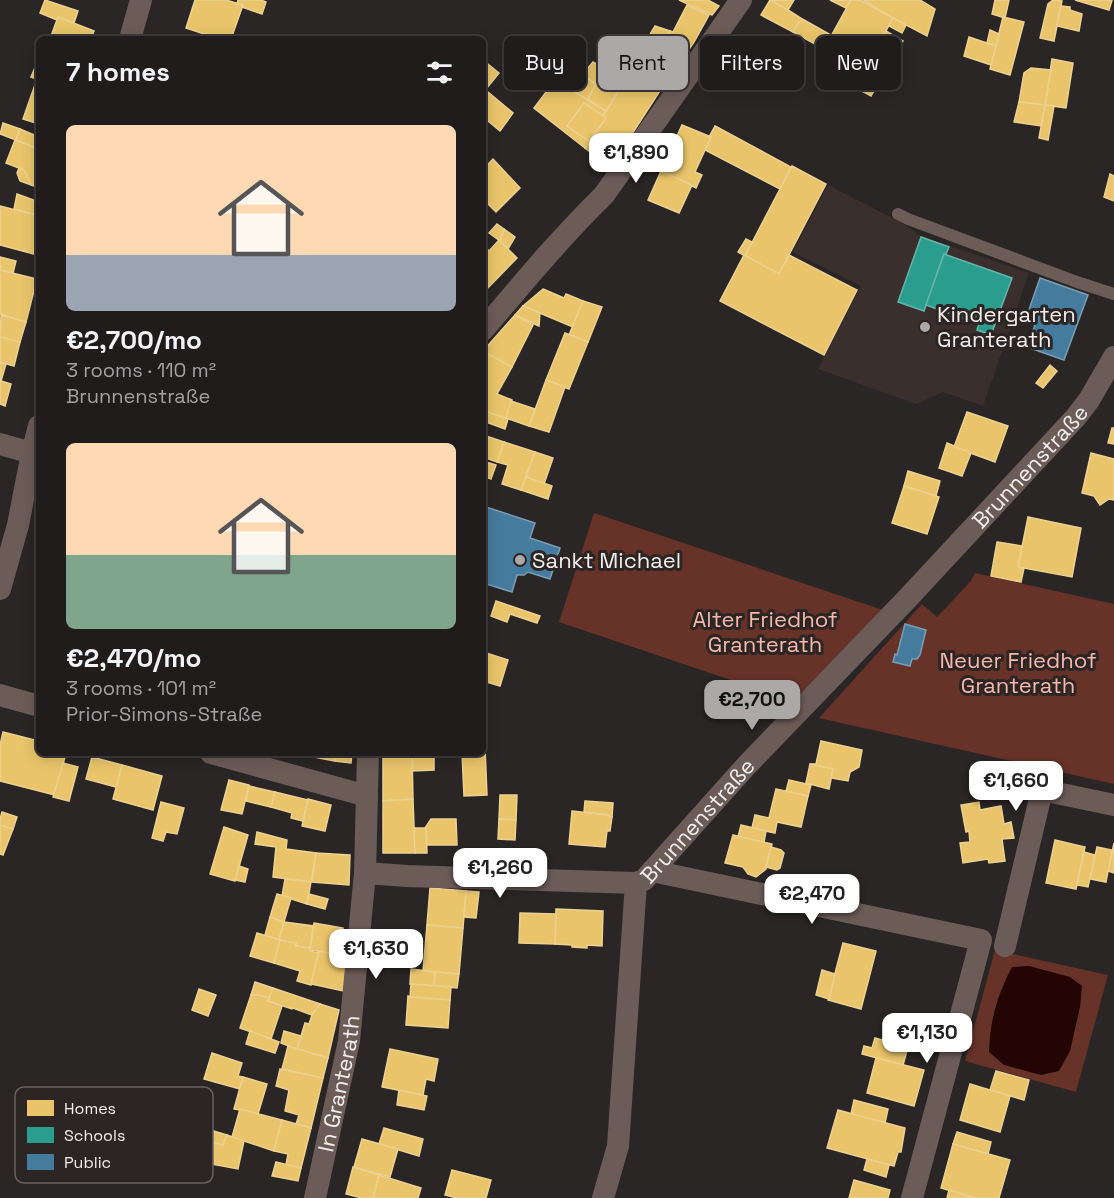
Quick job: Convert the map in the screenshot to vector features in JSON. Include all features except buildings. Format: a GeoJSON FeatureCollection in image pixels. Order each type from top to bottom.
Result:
{"type":"FeatureCollection","features":[{"type":"Feature","properties":{"kind":"street"},"geometry":{"type":"LineString","coordinates":[[131,36],[141,0]]}},
{"type":"Feature","properties":{"kind":"street"},"geometry":{"type":"LineString","coordinates":[[486,326],[568,232],[604,195],[741,0]]}},
{"type":"Feature","properties":{"kind":"street","name":"Brunnenstraße"},"geometry":{"type":"LineString","coordinates":[[603,1198],[618,1146],[644,877],[1076,417],[1089,400],[1114,357]]}},
{"type":"Feature","properties":{"kind":"street"},"geometry":{"type":"LineString","coordinates":[[0,589],[18,525],[36,438]]}},
{"type":"Feature","properties":{"kind":"street"},"geometry":{"type":"LineString","coordinates":[[0,444],[32,453]]}},
{"type":"Feature","properties":{"kind":"street"},"geometry":{"type":"LineString","coordinates":[[0,695],[36,705]]}},
{"type":"Feature","properties":{"kind":"street"},"geometry":{"type":"LineString","coordinates":[[223,756],[367,796]]}},
{"type":"Feature","properties":{"kind":"street","name":"In Granterath"},"geometry":{"type":"LineString","coordinates":[[315,1198],[349,1041],[365,873],[368,756]]}},
{"type":"Feature","properties":{"kind":"street"},"geometry":{"type":"LineString","coordinates":[[1005,946],[1042,789],[1114,805]]}},
{"type":"Feature","properties":{"kind":"street"},"geometry":{"type":"LineString","coordinates":[[365,873],[407,876],[644,877],[981,940],[912,1198]]}},
{"type":"Feature","properties":{"kind":"lane"},"geometry":{"type":"LineString","coordinates":[[898,214],[1114,294]]}},
{"type":"Feature","properties":{"kind":"shaded area","name":"Kindergarten Granterath"},"geometry":{"type":"Polygon","coordinates":[[[828,185],[902,223],[919,235],[1029,273],[983,406],[943,392],[916,404],[818,369],[861,286],[793,252],[828,185]]]}},
{"type":"Feature","properties":{"kind":"shaded area"},"geometry":{"type":"Polygon","coordinates":[[[1029,966],[1070,977],[1082,986],[1080,1007],[1070,1051],[1059,1071],[1041,1075],[1004,1065],[989,1052],[991,1029],[998,998],[1012,967],[1029,966]]]}},
{"type":"Feature","properties":{"kind":"green space","name":"Alter Friedhof Granterath"},"geometry":{"type":"Polygon","coordinates":[[[594,513],[883,610],[793,701],[559,622],[594,513]]]}},
{"type":"Feature","properties":{"kind":"green space","name":"Neuer Friedhof Granterath"},"geometry":{"type":"Polygon","coordinates":[[[975,573],[1114,604],[1114,784],[819,718],[922,604],[937,617],[971,581],[975,573]]]}},
{"type":"Feature","properties":{"kind":"green space"},"geometry":{"type":"Polygon","coordinates":[[[995,950],[1108,975],[1076,1092],[965,1061],[995,950]]]}},
{"type":"Feature","properties":{"kind":"place","name":"Kindergarten Granterath"},"geometry":{"type":"Point","coordinates":[925,327]}},
{"type":"Feature","properties":{"kind":"place","name":"Sankt Michael"},"geometry":{"type":"Point","coordinates":[520,560]}}]}
